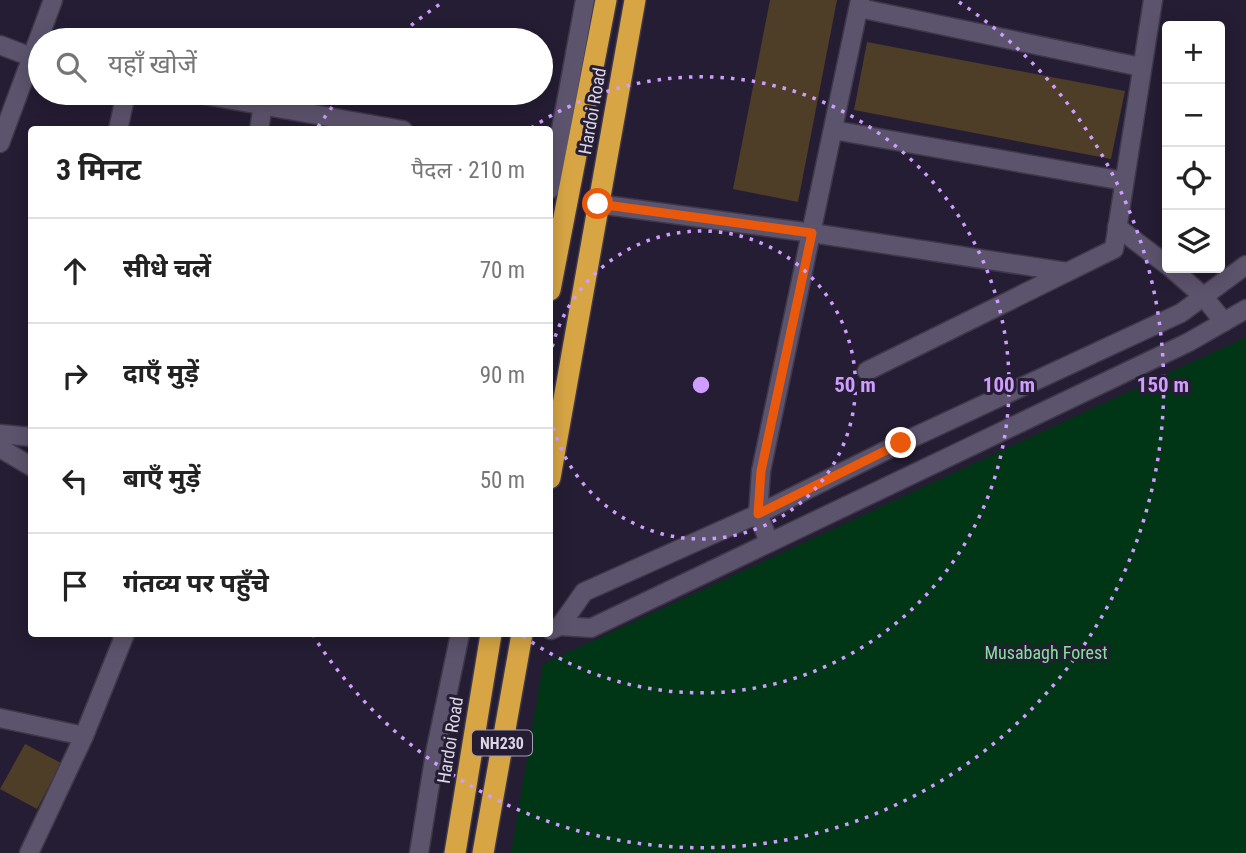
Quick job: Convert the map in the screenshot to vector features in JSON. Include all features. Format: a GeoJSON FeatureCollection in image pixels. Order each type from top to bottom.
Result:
{"type":"FeatureCollection","features":[{"type":"Feature","properties":{"kind":"highway","name":"Hardoi Road"},"geometry":{"type":"LineString","coordinates":[[553,274],[606,0]]}},
{"type":"Feature","properties":{"kind":"highway","name":"Hardoi Road"},"geometry":{"type":"LineString","coordinates":[[553,461],[635,0]]}},
{"type":"Feature","properties":{"kind":"highway","name":"Hardoi Road"},"geometry":{"type":"LineString","coordinates":[[455,853],[491,637]]}},
{"type":"Feature","properties":{"kind":"highway","name":"NH230"},"geometry":{"type":"LineString","coordinates":[[483,853],[521,638]]}},
{"type":"Feature","properties":{"kind":"street"},"geometry":{"type":"LineString","coordinates":[[44,28],[53,0]]}},
{"type":"Feature","properties":{"kind":"street"},"geometry":{"type":"LineString","coordinates":[[553,161],[585,0]]}},
{"type":"Feature","properties":{"kind":"street"},"geometry":{"type":"LineString","coordinates":[[867,371],[1114,249],[1153,0]]}},
{"type":"Feature","properties":{"kind":"street"},"geometry":{"type":"LineString","coordinates":[[769,542],[758,514],[761,471],[860,4],[1141,68]]}},
{"type":"Feature","properties":{"kind":"street"},"geometry":{"type":"LineString","coordinates":[[0,45],[28,55]]}},
{"type":"Feature","properties":{"kind":"street"},"geometry":{"type":"LineString","coordinates":[[0,143],[28,75]]}},
{"type":"Feature","properties":{"kind":"street"},"geometry":{"type":"LineString","coordinates":[[119,126],[123,105]]}},
{"type":"Feature","properties":{"kind":"street"},"geometry":{"type":"LineString","coordinates":[[260,126],[263,105]]}},
{"type":"Feature","properties":{"kind":"street"},"geometry":{"type":"LineString","coordinates":[[268,105],[380,126]]}},
{"type":"Feature","properties":{"kind":"street"},"geometry":{"type":"LineString","coordinates":[[833,130],[1124,181]]}},
{"type":"Feature","properties":{"kind":"street"},"geometry":{"type":"LineString","coordinates":[[598,204],[1067,272]]}},
{"type":"Feature","properties":{"kind":"street"},"geometry":{"type":"LineString","coordinates":[[1117,227],[1162,261]]}},
{"type":"Feature","properties":{"kind":"street"},"geometry":{"type":"LineString","coordinates":[[555,628],[584,592],[758,514],[901,443],[1181,313],[1246,265]]}},
{"type":"Feature","properties":{"kind":"street"},"geometry":{"type":"LineString","coordinates":[[1177,273],[1203,296],[1224,322]]}},
{"type":"Feature","properties":{"kind":"street"},"geometry":{"type":"LineString","coordinates":[[555,628],[591,628],[1189,342],[1246,309]]}},
{"type":"Feature","properties":{"kind":"street"},"geometry":{"type":"LineString","coordinates":[[0,434],[28,437]]}},
{"type":"Feature","properties":{"kind":"street"},"geometry":{"type":"LineString","coordinates":[[7,452],[28,448]]}},
{"type":"Feature","properties":{"kind":"street"},"geometry":{"type":"LineString","coordinates":[[7,452],[28,465]]}},
{"type":"Feature","properties":{"kind":"street"},"geometry":{"type":"LineString","coordinates":[[29,853],[85,736],[124,637]]}},
{"type":"Feature","properties":{"kind":"street"},"geometry":{"type":"LineString","coordinates":[[419,853],[435,753],[459,637]]}},
{"type":"Feature","properties":{"kind":"street"},"geometry":{"type":"LineString","coordinates":[[0,718],[85,736]]}},
{"type":"Feature","properties":{"kind":"green space","name":"Musabagh Forest"},"geometry":{"type":"Polygon","coordinates":[[[1246,337],[1246,853],[511,853],[543,664],[1246,337]]]}},
{"type":"Feature","properties":{"kind":"building"},"geometry":{"type":"Polygon","coordinates":[[[770,0],[837,0],[798,202],[733,189],[770,0]]]}},
{"type":"Feature","properties":{"kind":"building"},"geometry":{"type":"Polygon","coordinates":[[[867,42],[1125,91],[1111,159],[854,110],[867,42]]]}},
{"type":"Feature","properties":{"kind":"building"},"geometry":{"type":"Polygon","coordinates":[[[25,744],[61,763],[37,809],[0,789],[25,744]]]}},
{"type":"Feature","properties":{"kind":"route"},"geometry":{"type":"LineString","coordinates":[[598,204],[812,233],[761,471],[758,514],[901,443]]}}]}
